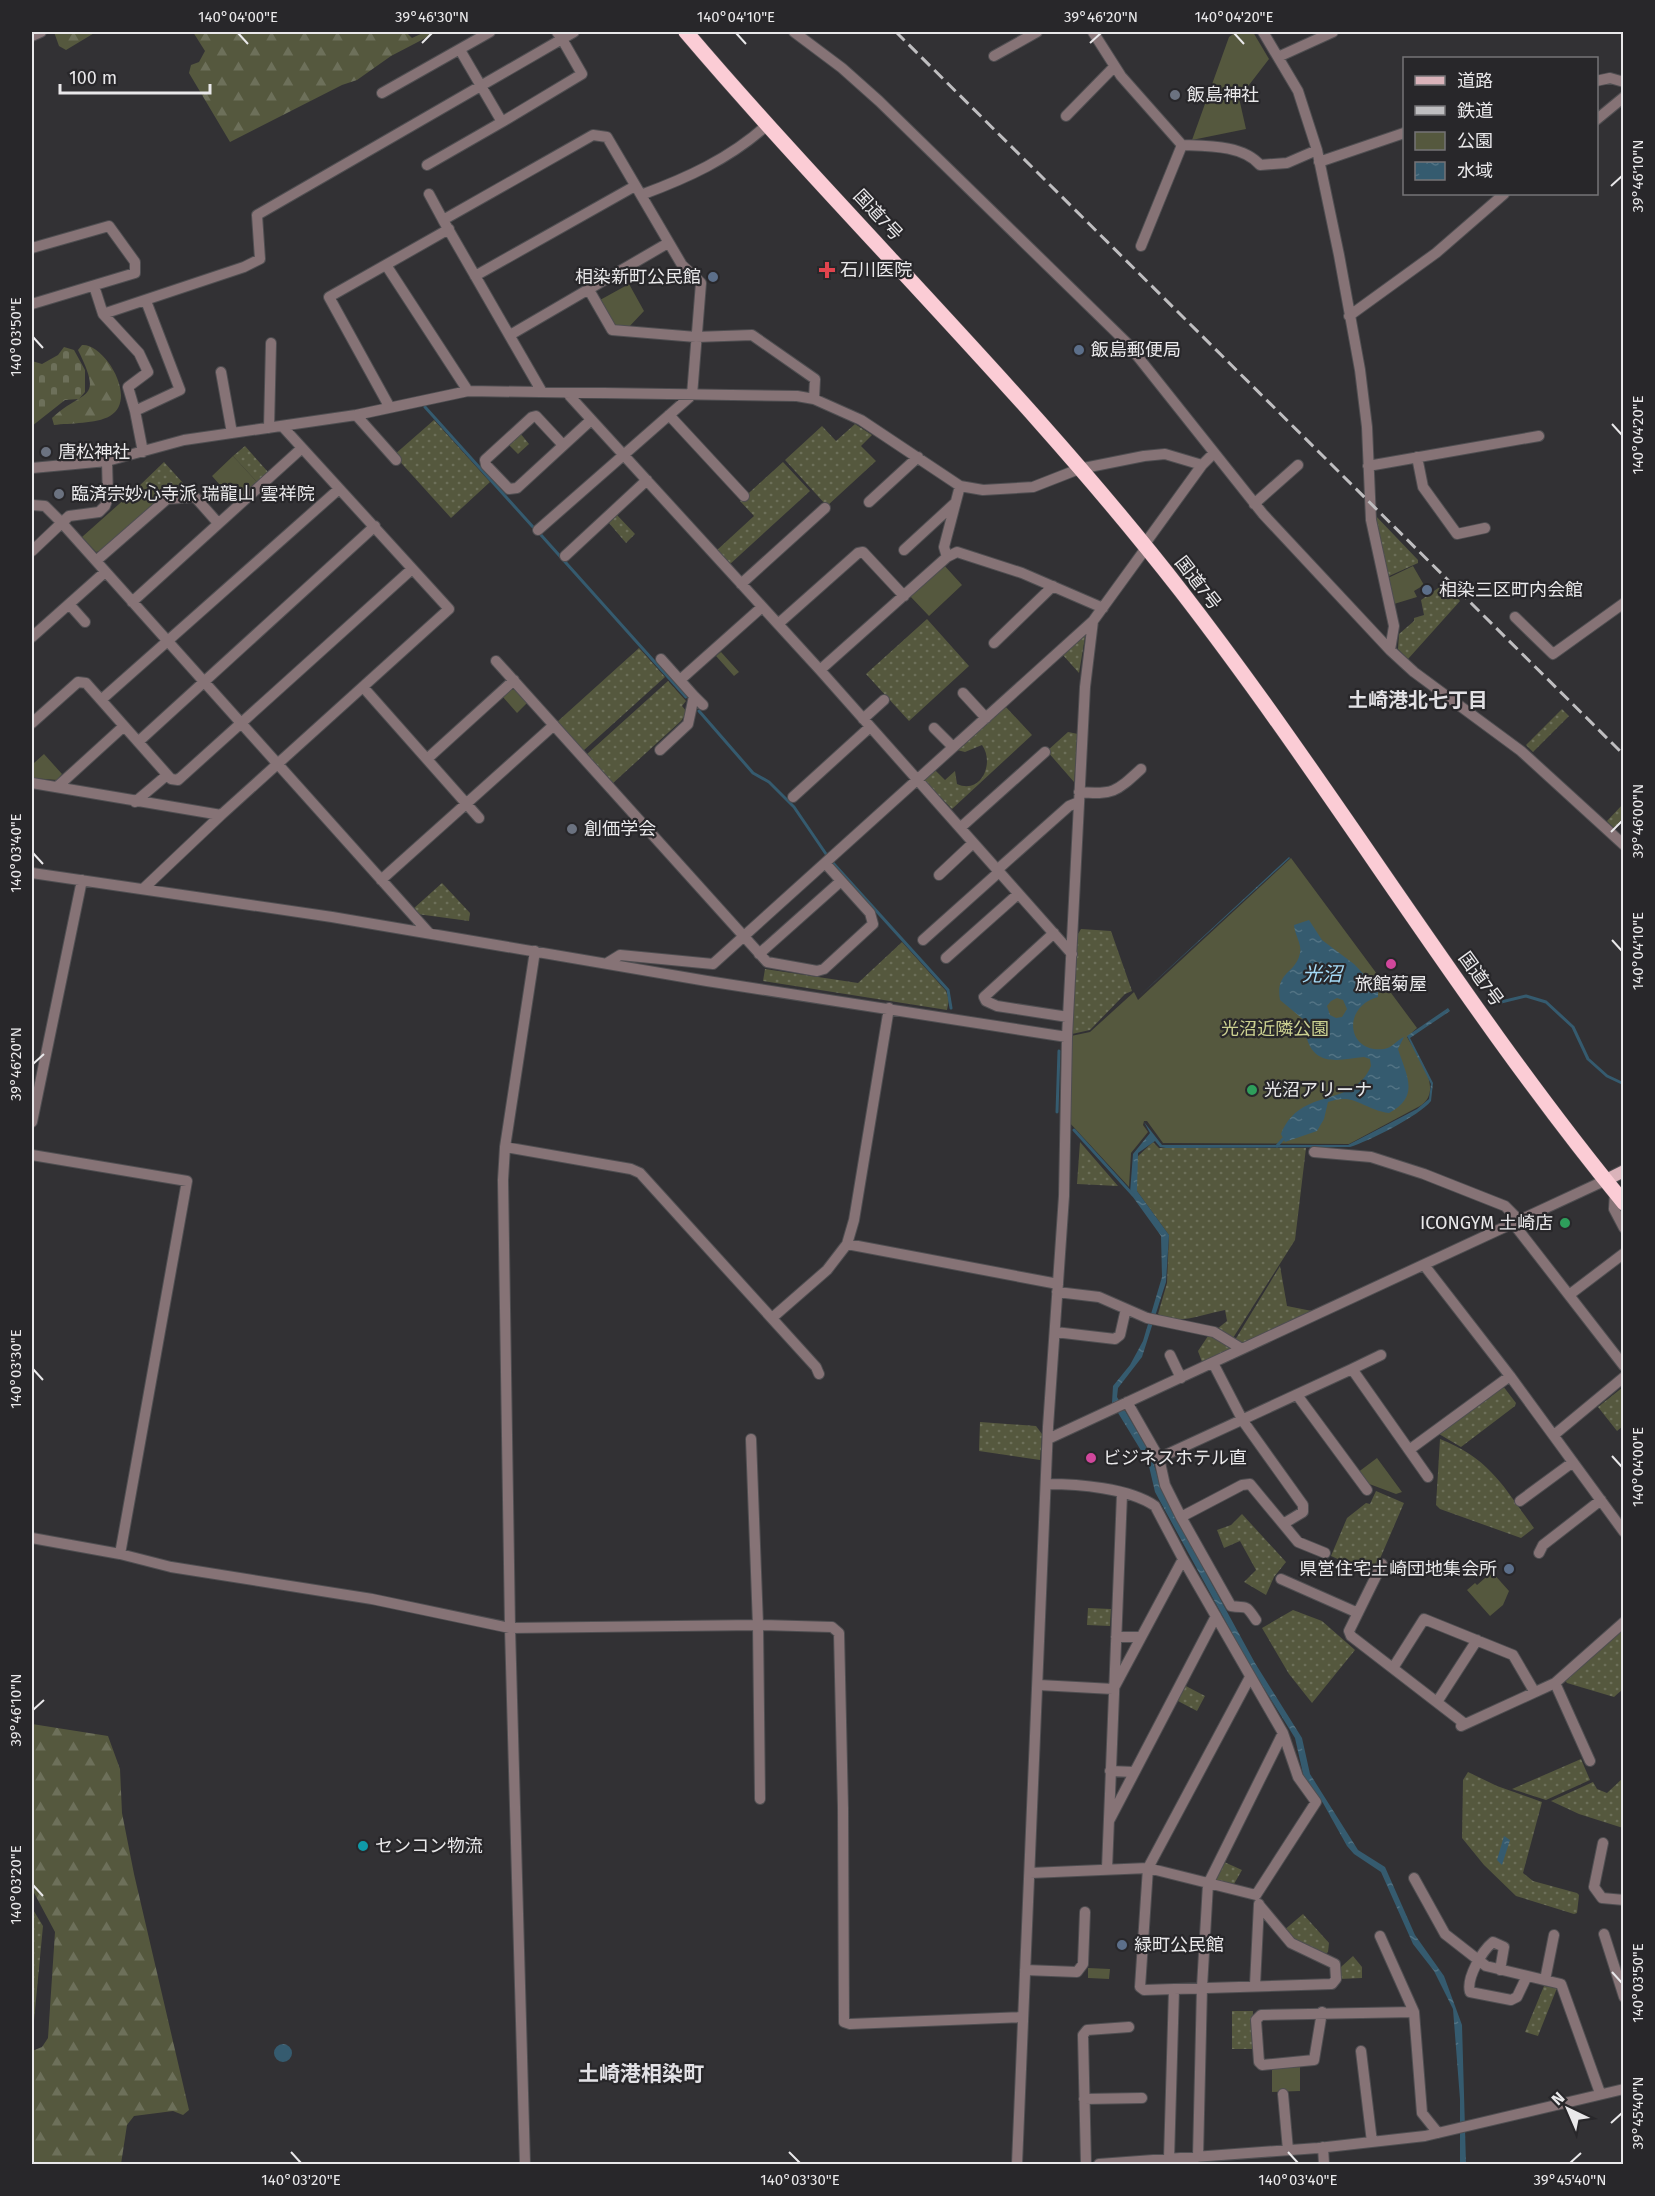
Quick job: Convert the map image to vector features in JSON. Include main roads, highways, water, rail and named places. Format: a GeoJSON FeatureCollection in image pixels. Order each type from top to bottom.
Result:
{"type":"FeatureCollection","features":[{"type":"Feature","properties":{"kind":"highway","name":"国道7号"},"geometry":{"type":"LineString","coordinates":[[686,32],[766,126],[888,254],[1079,469],[1145,547],[1236,665],[1510,1053],[1617,1192]]}},
{"type":"Feature","properties":{"kind":"main road"},"geometry":{"type":"LineString","coordinates":[[1617,1192],[1623,1171]]}},
{"type":"Feature","properties":{"kind":"water"},"geometry":{"type":"Polygon","coordinates":[[[1289,857],[1290,858],[1138,997],[1289,857]]]}},
{"type":"Feature","properties":{"kind":"water","name":"光沼"},"geometry":{"type":"Polygon","coordinates":[[[1309,920],[1322,940],[1354,964],[1378,989],[1378,997],[1366,1002],[1358,1010],[1353,1029],[1362,1044],[1372,1049],[1387,1048],[1404,1037],[1398,1049],[1407,1077],[1408,1093],[1399,1107],[1389,1113],[1352,1100],[1337,1099],[1328,1102],[1324,1119],[1317,1131],[1285,1142],[1281,1134],[1290,1119],[1301,1109],[1352,1088],[1362,1080],[1371,1066],[1370,1059],[1364,1057],[1331,1060],[1317,1054],[1307,1039],[1304,1020],[1280,1000],[1280,983],[1298,960],[1300,953],[1294,925],[1309,920]],[[1337,998],[1331,1001],[1327,1006],[1330,1015],[1336,1018],[1342,1017],[1347,1009],[1343,1000],[1337,998]]]}},
{"type":"Feature","properties":{"kind":"water"},"geometry":{"type":"Polygon","coordinates":[[[1448,1008],[1450,1011],[1410,1038],[1433,1083],[1431,1101],[1405,1121],[1369,1139],[1350,1147],[1166,1148],[1160,1147],[1155,1141],[1138,1153],[1137,1191],[1169,1235],[1166,1282],[1142,1357],[1118,1388],[1117,1397],[1151,1455],[1161,1488],[1207,1575],[1255,1663],[1302,1738],[1310,1774],[1358,1850],[1385,1867],[1415,1935],[1444,1976],[1462,2025],[1466,2164],[1460,2164],[1460,2099],[1453,2009],[1434,1971],[1413,1944],[1381,1872],[1354,1854],[1347,1846],[1323,1803],[1304,1778],[1295,1738],[1250,1666],[1155,1492],[1148,1462],[1112,1403],[1113,1386],[1130,1365],[1143,1341],[1162,1277],[1161,1236],[1130,1193],[1133,1154],[1150,1133],[1144,1122],[1162,1145],[1348,1145],[1417,1109],[1429,1099],[1431,1084],[1407,1036],[1448,1008]]]}},
{"type":"Feature","properties":{"kind":"water"},"geometry":{"type":"Polygon","coordinates":[[[1504,1836],[1510,1840],[1502,1865],[1497,1860],[1504,1836]]]}},
{"type":"Feature","properties":{"kind":"water"},"geometry":{"type":"Polygon","coordinates":[[[283,2044],[289,2047],[292,2053],[289,2059],[283,2062],[277,2059],[274,2053],[277,2047],[283,2044]]]}},
{"type":"Feature","properties":{"kind":"waterway"},"geometry":{"type":"LineString","coordinates":[[425,407],[533,527]]}},
{"type":"Feature","properties":{"kind":"waterway"},"geometry":{"type":"LineString","coordinates":[[541,535],[686,697]]}},
{"type":"Feature","properties":{"kind":"waterway"},"geometry":{"type":"LineString","coordinates":[[699,711],[753,773],[769,782],[794,807],[826,854]]}},
{"type":"Feature","properties":{"kind":"waterway"},"geometry":{"type":"LineString","coordinates":[[833,863],[948,990],[951,1008]]}},
{"type":"Feature","properties":{"kind":"waterway"},"geometry":{"type":"LineString","coordinates":[[1497,1003],[1526,996],[1546,1002],[1573,1027],[1588,1059],[1607,1076],[1624,1084]]}},
{"type":"Feature","properties":{"kind":"waterway"},"geometry":{"type":"LineString","coordinates":[[1057,1112],[1059,1051]]}},
{"type":"Feature","properties":{"kind":"waterway"},"geometry":{"type":"LineString","coordinates":[[1074,1130],[1133,1195]]}},
{"type":"Feature","properties":{"kind":"waterway"},"geometry":{"type":"LineString","coordinates":[[1277,1146],[1283,1139]]}},
{"type":"Feature","properties":{"kind":"railway"},"geometry":{"type":"LineString","coordinates":[[896,32],[1624,755]]}},
{"type":"Feature","properties":{"kind":"place","name":"飯島神社"},"geometry":{"type":"Point","coordinates":[1175,95]}},
{"type":"Feature","properties":{"kind":"place","name":"石川医院"},"geometry":{"type":"Point","coordinates":[827,270]}},
{"type":"Feature","properties":{"kind":"place","name":"相染新町公民館"},"geometry":{"type":"Point","coordinates":[713,277]}},
{"type":"Feature","properties":{"kind":"place","name":"飯島郵便局"},"geometry":{"type":"Point","coordinates":[1079,350]}},
{"type":"Feature","properties":{"kind":"place","name":"唐松神社"},"geometry":{"type":"Point","coordinates":[46,452]}},
{"type":"Feature","properties":{"kind":"place","name":"臨済宗妙心寺派 瑞龍山 雲祥院"},"geometry":{"type":"Point","coordinates":[59,494]}},
{"type":"Feature","properties":{"kind":"place","name":"相染三区町内会館"},"geometry":{"type":"Point","coordinates":[1427,590]}},
{"type":"Feature","properties":{"kind":"place","name":"創価学会"},"geometry":{"type":"Point","coordinates":[572,829]}},
{"type":"Feature","properties":{"kind":"place","name":"旅館菊屋"},"geometry":{"type":"Point","coordinates":[1391,964]}},
{"type":"Feature","properties":{"kind":"place","name":"光沼アリーナ"},"geometry":{"type":"Point","coordinates":[1252,1090]}},
{"type":"Feature","properties":{"kind":"place","name":"ICONGYM 土崎店"},"geometry":{"type":"Point","coordinates":[1565,1223]}},
{"type":"Feature","properties":{"kind":"place","name":"ビジネスホテル直"},"geometry":{"type":"Point","coordinates":[1091,1458]}},
{"type":"Feature","properties":{"kind":"place","name":"県営住宅土崎団地集会所"},"geometry":{"type":"Point","coordinates":[1509,1569]}},
{"type":"Feature","properties":{"kind":"place","name":"センコン物流"},"geometry":{"type":"Point","coordinates":[363,1846]}},
{"type":"Feature","properties":{"kind":"place","name":"緑町公民館"},"geometry":{"type":"Point","coordinates":[1122,1945]}},
{"type":"Feature","properties":{"kind":"district","name":"土崎港北七丁目"},"geometry":{"type":"Point","coordinates":[1418,700]}},
{"type":"Feature","properties":{"kind":"district","name":"土崎港相染町"},"geometry":{"type":"Point","coordinates":[641,2074]}},
{"type":"Feature","properties":{"kind":"park label","name":"光沼近隣公園"},"geometry":{"type":"Point","coordinates":[1275,1029]}}]}
